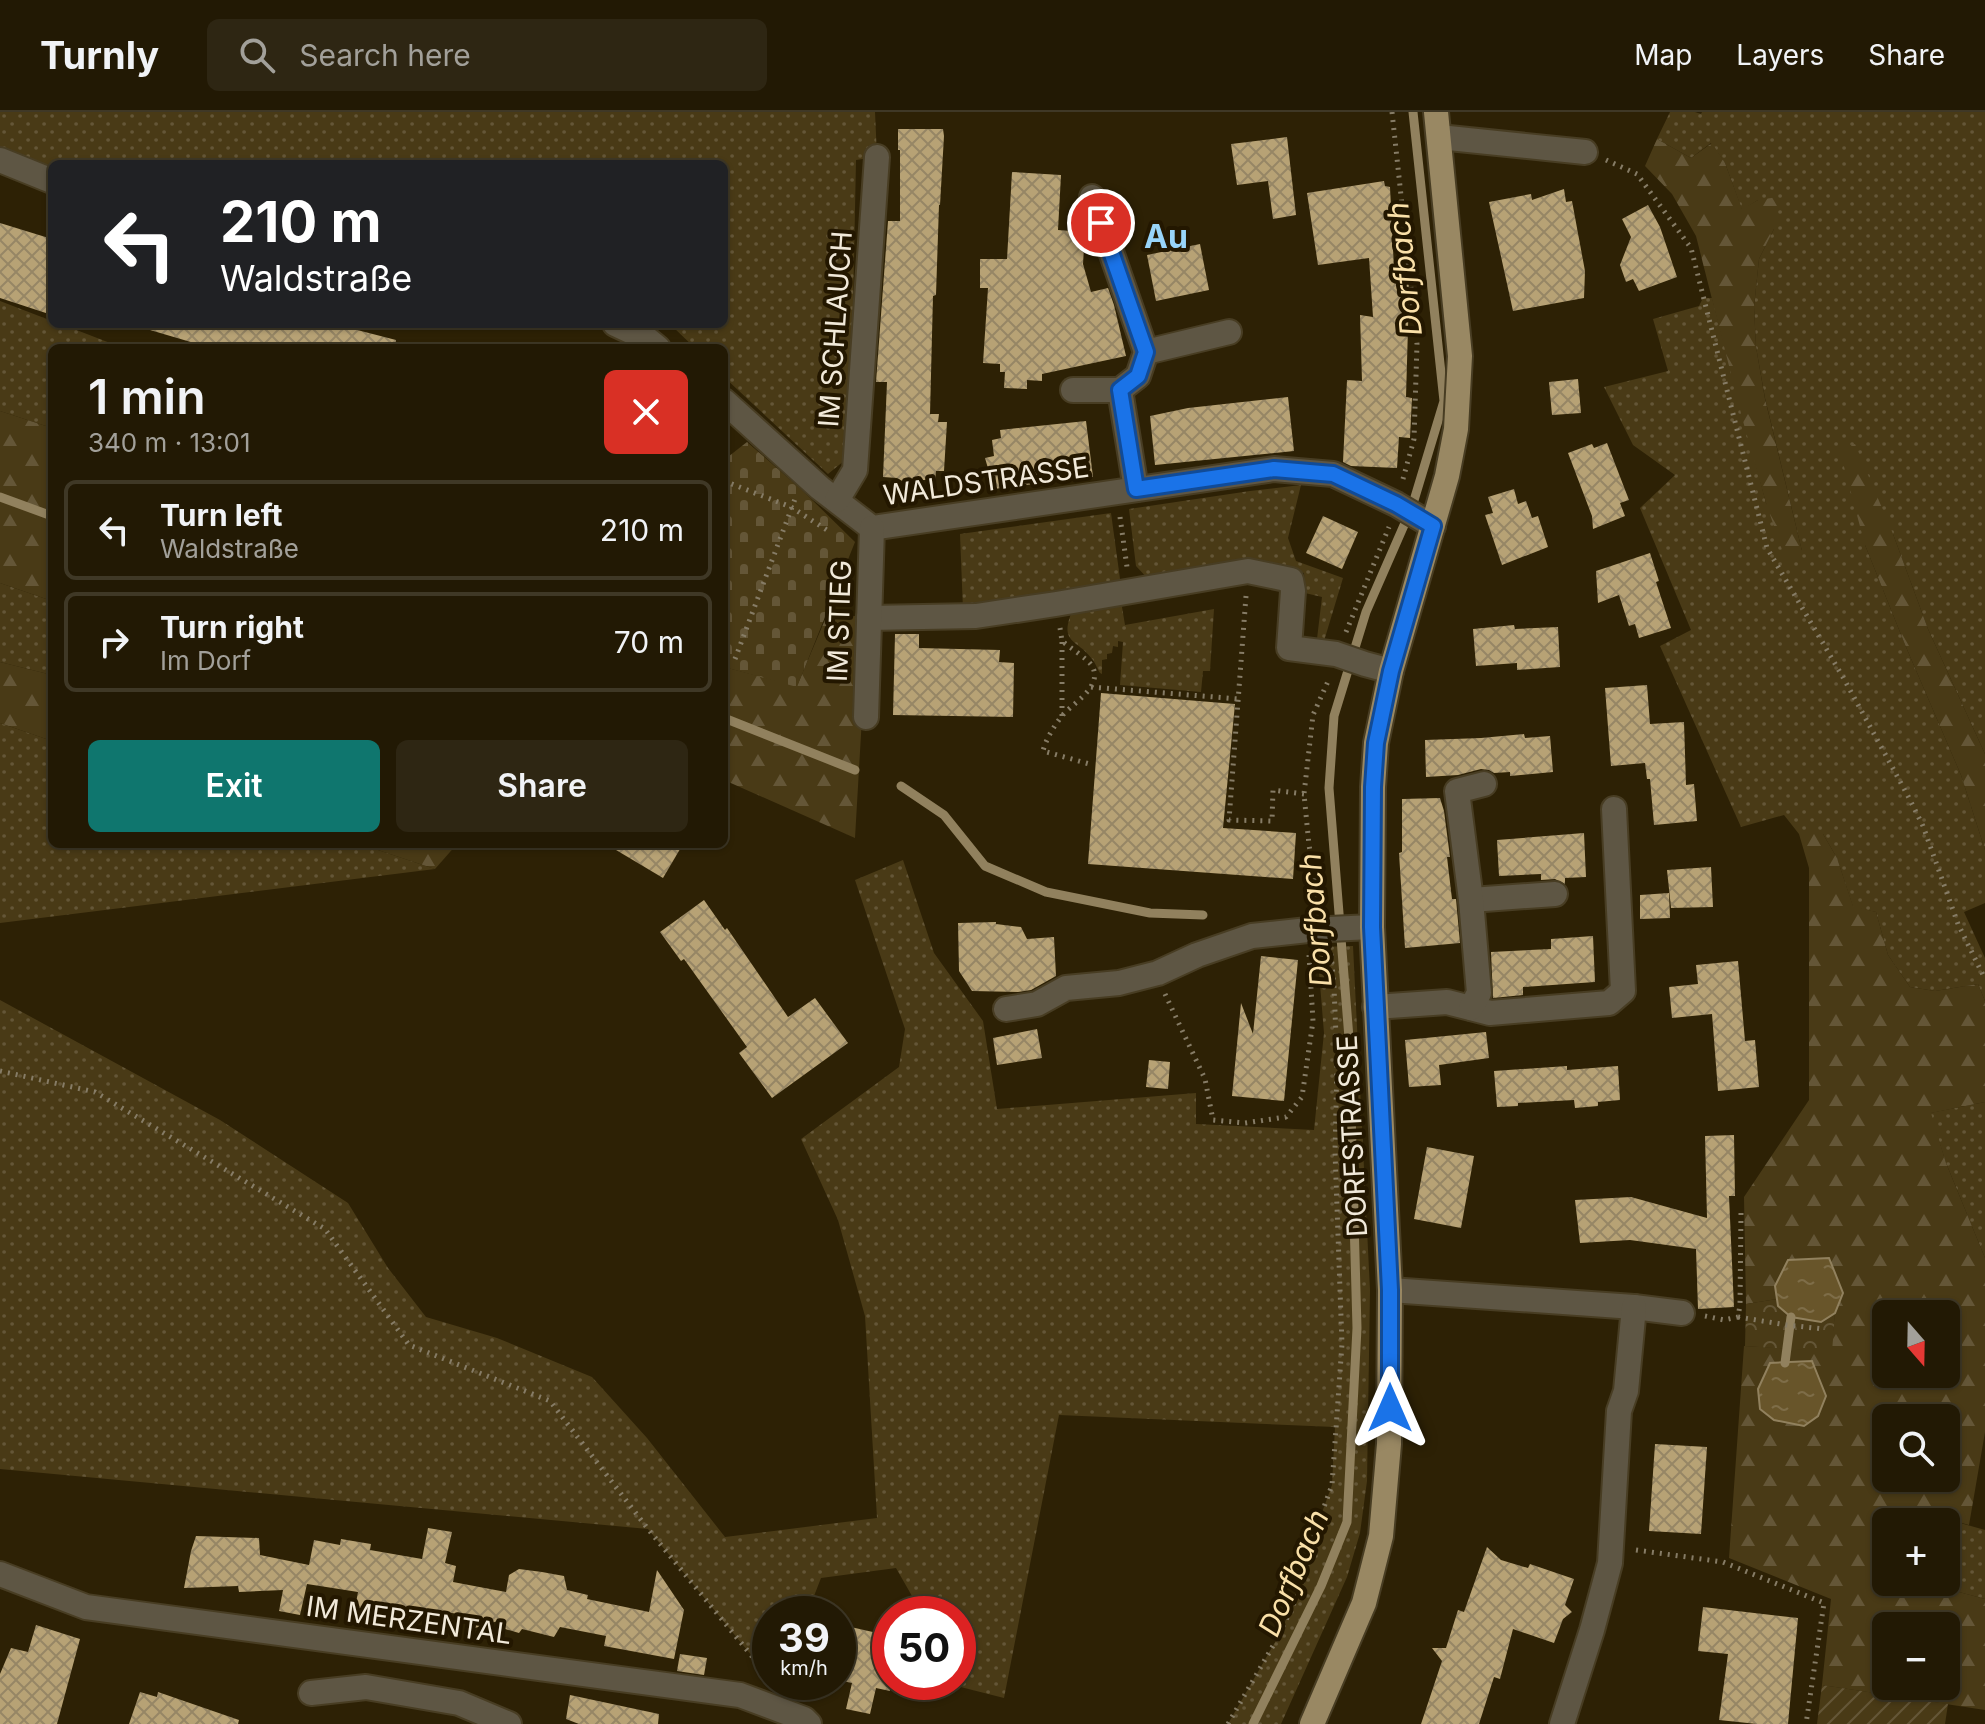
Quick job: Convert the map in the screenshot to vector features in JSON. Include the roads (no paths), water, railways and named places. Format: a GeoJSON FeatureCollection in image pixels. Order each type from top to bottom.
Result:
{"type":"FeatureCollection","features":[{"type":"Feature","properties":{"kind":"main road","name":"DORFSTRASSE"},"geometry":{"type":"LineString","coordinates":[[1312,1724],[1364,1603],[1381,1536],[1389,1444],[1390,1290],[1375,1007],[1337,928],[1373,787],[1376,743],[1391,671],[1428,523],[1447,476],[1456,429],[1460,356],[1436,112]]}},
{"type":"Feature","properties":{"kind":"street"},"geometry":{"type":"LineString","coordinates":[[1439,137],[1585,152]]}},
{"type":"Feature","properties":{"kind":"street","name":"IM SCHLAUCH"},"geometry":{"type":"LineString","coordinates":[[837,500],[855,470],[877,157]]}},
{"type":"Feature","properties":{"kind":"street"},"geometry":{"type":"LineString","coordinates":[[0,160],[48,179]]}},
{"type":"Feature","properties":{"kind":"street"},"geometry":{"type":"LineString","coordinates":[[1073,390],[1120,390],[1138,376],[1146,352],[1092,197]]}},
{"type":"Feature","properties":{"kind":"street"},"geometry":{"type":"LineString","coordinates":[[624,328],[653,344]]}},
{"type":"Feature","properties":{"kind":"street"},"geometry":{"type":"LineString","coordinates":[[1146,352],[1229,332]]}},
{"type":"Feature","properties":{"kind":"street"},"geometry":{"type":"LineString","coordinates":[[1120,390],[1126,491]]}},
{"type":"Feature","properties":{"kind":"street","name":"WALDSTRASSE"},"geometry":{"type":"LineString","coordinates":[[728,405],[810,479],[872,528],[1274,469],[1333,474],[1428,523]]}},
{"type":"Feature","properties":{"kind":"street","name":"IM STIEG"},"geometry":{"type":"LineString","coordinates":[[866,717],[872,528]]}},
{"type":"Feature","properties":{"kind":"street"},"geometry":{"type":"LineString","coordinates":[[869,618],[976,616],[1248,571],[1291,580],[1289,648],[1338,655],[1391,671]]}},
{"type":"Feature","properties":{"kind":"street"},"geometry":{"type":"LineString","coordinates":[[1471,1008],[1479,993],[1457,791],[1484,784]]}},
{"type":"Feature","properties":{"kind":"street"},"geometry":{"type":"LineString","coordinates":[[1375,1007],[1447,1002],[1490,1013],[1609,1003],[1623,991],[1614,809]]}},
{"type":"Feature","properties":{"kind":"street"},"geometry":{"type":"LineString","coordinates":[[1471,900],[1555,894]]}},
{"type":"Feature","properties":{"kind":"street"},"geometry":{"type":"LineString","coordinates":[[1006,1009],[1037,1004],[1066,988],[1119,983],[1158,973],[1197,955],[1252,936],[1337,928]]}},
{"type":"Feature","properties":{"kind":"street"},"geometry":{"type":"LineString","coordinates":[[1390,1290],[1682,1313]]}},
{"type":"Feature","properties":{"kind":"street"},"geometry":{"type":"LineString","coordinates":[[1562,1724],[1610,1563],[1619,1411],[1626,1391],[1634,1307]]}},
{"type":"Feature","properties":{"kind":"street","name":"IM MERZENTAL"},"geometry":{"type":"LineString","coordinates":[[0,1574],[86,1607],[740,1695],[804,1719],[809,1724]]}},
{"type":"Feature","properties":{"kind":"street"},"geometry":{"type":"LineString","coordinates":[[311,1693],[366,1687],[459,1703],[509,1724]]}},
{"type":"Feature","properties":{"kind":"water"},"geometry":{"type":"Polygon","coordinates":[[[1829,1258],[1843,1293],[1835,1313],[1821,1322],[1791,1317],[1778,1306],[1775,1286],[1788,1260],[1829,1258]]]}},
{"type":"Feature","properties":{"kind":"water"},"geometry":{"type":"Polygon","coordinates":[[[1812,1361],[1826,1396],[1818,1416],[1804,1426],[1774,1420],[1760,1409],[1758,1389],[1770,1363],[1812,1361]]]}},
{"type":"Feature","properties":{"kind":"waterway","name":"Dorfbach"},"geometry":{"type":"LineString","coordinates":[[1253,1724],[1321,1586],[1347,1522],[1357,1328],[1349,1038],[1329,788],[1334,716],[1366,612],[1412,507],[1444,401],[1413,112]]}},
{"type":"Feature","properties":{"kind":"waterway"},"geometry":{"type":"LineString","coordinates":[[0,497],[48,515]]}},
{"type":"Feature","properties":{"kind":"waterway"},"geometry":{"type":"LineString","coordinates":[[728,720],[855,770]]}},
{"type":"Feature","properties":{"kind":"waterway"},"geometry":{"type":"LineString","coordinates":[[901,786],[944,815],[985,866],[1046,892],[1150,913],[1203,915]]}},
{"type":"Feature","properties":{"kind":"waterway"},"geometry":{"type":"LineString","coordinates":[[1785,1363],[1791,1317]]}},
{"type":"Feature","properties":{"kind":"district","name":"Au"},"geometry":{"type":"Point","coordinates":[1166,237]}}]}
